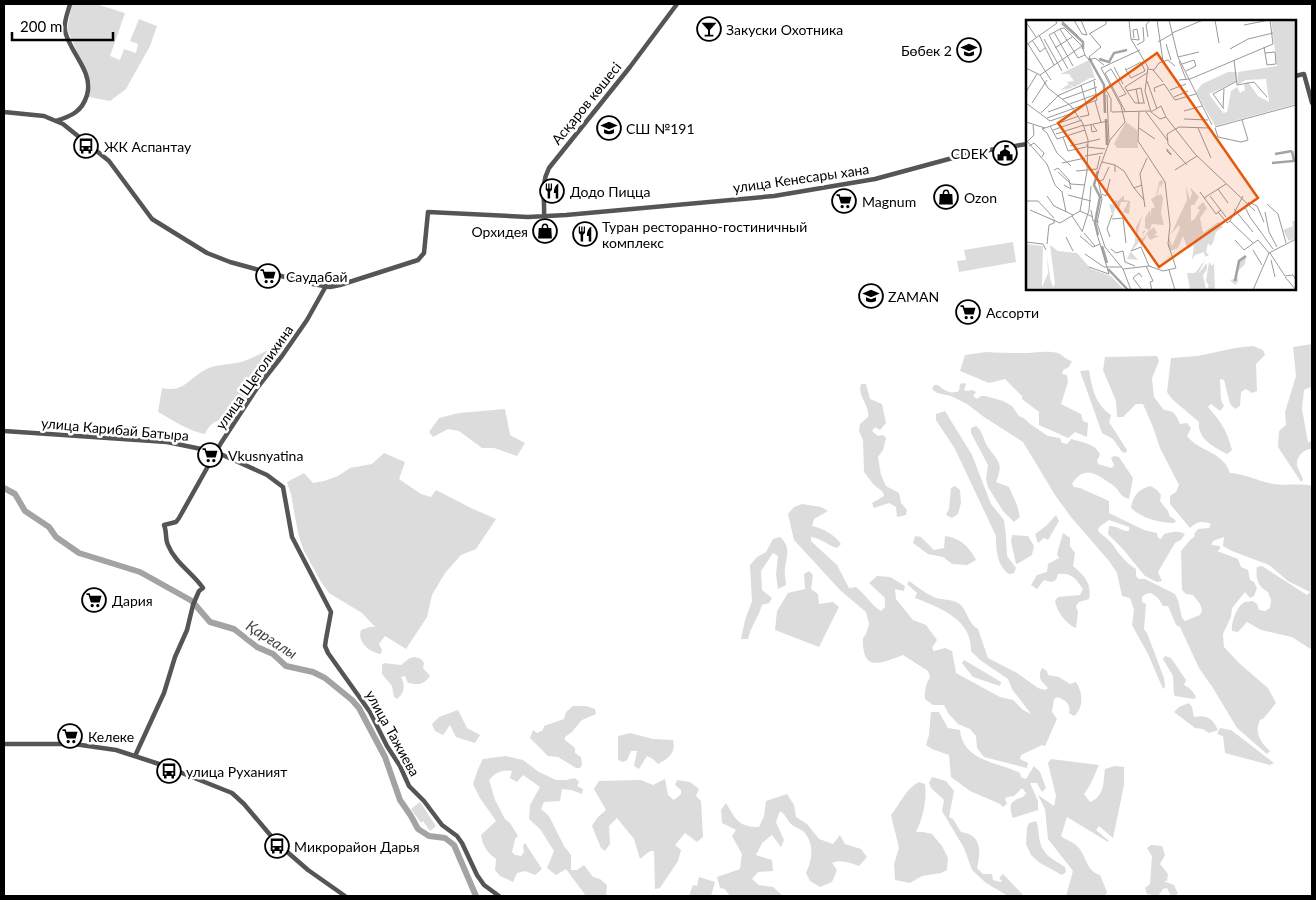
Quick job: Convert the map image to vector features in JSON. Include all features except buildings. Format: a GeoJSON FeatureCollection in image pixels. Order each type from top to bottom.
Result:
{"type":"FeatureCollection","features":[{"type":"Feature","properties":{"kind":"street"},"geometry":{"type":"LineString","coordinates":[[56,121],[78,112],[87,98],[89,90],[87,76],[65,31],[70,4]]}},
{"type":"Feature","properties":{"kind":"street"},"geometry":{"type":"LineString","coordinates":[[670,13],[672,4]]}},
{"type":"Feature","properties":{"kind":"street","name":"Асқаров көшесі"},"geometry":{"type":"LineString","coordinates":[[544,215],[542,186],[549,168],[630,67],[677,4]]}},
{"type":"Feature","properties":{"kind":"street"},"geometry":{"type":"LineString","coordinates":[[1296,76],[1304,74],[1312,103]]}},
{"type":"Feature","properties":{"kind":"street"},"geometry":{"type":"LineString","coordinates":[[4,112],[44,116],[56,121],[109,160],[152,219],[169,231],[218,258],[326,286],[340,286],[418,260],[424,253],[428,212],[528,217],[544,215]]}},
{"type":"Feature","properties":{"kind":"street","name":"улица Кенесары хана"},"geometry":{"type":"LineString","coordinates":[[544,215],[566,215],[774,196],[875,179],[971,153],[1026,144]]}},
{"type":"Feature","properties":{"kind":"street","name":"улица Щеголихина"},"geometry":{"type":"LineString","coordinates":[[135,756],[164,693],[175,657],[187,630],[194,603],[199,591],[203,588],[196,578],[183,567],[168,546],[164,525],[176,522],[179,518],[216,452],[257,388],[307,320],[326,286]]}},
{"type":"Feature","properties":{"kind":"street","name":"улица Карибай Батыра"},"geometry":{"type":"LineString","coordinates":[[4,431],[167,442],[216,452],[267,475],[283,487],[292,537],[331,612],[325,646],[342,672]]}},
{"type":"Feature","properties":{"kind":"street","name":"улица Тажиева"},"geometry":{"type":"LineString","coordinates":[[342,672],[370,712],[409,786],[424,801],[442,825],[457,836],[477,876],[499,896]]}},
{"type":"Feature","properties":{"kind":"street"},"geometry":{"type":"LineString","coordinates":[[4,744],[98,746],[135,756],[232,793],[244,804],[277,843],[308,870],[345,896]]}},
{"type":"Feature","properties":{"kind":"shaded area"},"geometry":{"type":"Polygon","coordinates":[[[72,4],[96,4],[125,13],[110,56],[120,60],[124,49],[136,53],[138,44],[130,41],[139,19],[157,26],[150,46],[126,89],[110,101],[89,97],[91,85],[89,78],[67,29],[72,4]]]}},
{"type":"Feature","properties":{"kind":"shaded area"},"geometry":{"type":"Polygon","coordinates":[[[1013,242],[1016,262],[959,272],[957,261],[966,260],[964,250],[1013,242]]]}},
{"type":"Feature","properties":{"kind":"shaded area"},"geometry":{"type":"Polygon","coordinates":[[[1312,344],[1312,394],[1310,387],[1304,390],[1302,409],[1308,442],[1312,441],[1312,449],[1304,451],[1299,456],[1297,462],[1303,480],[1301,482],[1278,447],[1279,431],[1286,425],[1285,412],[1296,376],[1293,347],[1312,344]]]}},
{"type":"Feature","properties":{"kind":"shaded area"},"geometry":{"type":"Polygon","coordinates":[[[1253,346],[1263,350],[1265,355],[1256,364],[1257,391],[1252,393],[1246,389],[1241,392],[1240,406],[1235,409],[1230,404],[1224,380],[1220,379],[1221,400],[1224,406],[1220,411],[1211,404],[1208,407],[1226,432],[1232,450],[1227,454],[1207,442],[1199,428],[1199,422],[1172,399],[1167,392],[1171,358],[1198,356],[1253,346]]]}},
{"type":"Feature","properties":{"kind":"shaded area"},"geometry":{"type":"Polygon","coordinates":[[[266,351],[273,354],[277,359],[235,415],[214,422],[205,434],[187,428],[158,412],[162,388],[175,389],[207,369],[241,362],[266,351]]]}},
{"type":"Feature","properties":{"kind":"shaded area"},"geometry":{"type":"Polygon","coordinates":[[[986,352],[1053,352],[1072,361],[1069,367],[1063,370],[1062,374],[1067,375],[1068,382],[1061,404],[1081,414],[1083,421],[1088,423],[1087,437],[1075,432],[1068,438],[1039,425],[1039,412],[1022,399],[1022,396],[1005,379],[989,383],[960,371],[965,355],[986,352]]]}},
{"type":"Feature","properties":{"kind":"shaded area"},"geometry":{"type":"Polygon","coordinates":[[[1157,356],[1159,361],[1152,378],[1154,397],[1164,410],[1175,414],[1180,424],[1187,423],[1191,428],[1187,436],[1222,460],[1230,473],[1273,484],[1312,486],[1312,650],[1292,637],[1261,630],[1247,622],[1238,632],[1232,631],[1235,615],[1239,607],[1245,602],[1253,601],[1257,604],[1259,610],[1265,611],[1270,608],[1271,600],[1268,592],[1258,582],[1256,575],[1257,567],[1262,566],[1307,595],[1310,592],[1288,581],[1269,565],[1223,546],[1224,537],[1213,541],[1211,545],[1220,546],[1220,549],[1217,551],[1238,559],[1241,567],[1248,570],[1250,580],[1254,582],[1257,588],[1254,596],[1250,598],[1245,592],[1232,608],[1231,617],[1223,634],[1224,647],[1240,664],[1268,688],[1276,703],[1258,724],[1259,737],[1270,751],[1267,754],[1237,728],[1199,668],[1168,606],[1163,606],[1158,598],[1151,593],[1142,597],[1142,602],[1146,604],[1144,629],[1164,678],[1165,687],[1163,689],[1148,654],[1132,625],[1134,610],[1130,598],[1122,596],[1117,573],[1055,495],[1023,442],[967,404],[951,396],[937,393],[932,389],[934,385],[938,385],[947,391],[956,392],[959,391],[960,384],[964,383],[966,384],[964,390],[976,392],[973,396],[977,399],[985,396],[1003,401],[1012,406],[1019,416],[1030,424],[1048,436],[1060,438],[1062,443],[1067,444],[1071,439],[1084,442],[1096,448],[1100,455],[1097,460],[1098,464],[1112,468],[1114,465],[1111,458],[1114,456],[1119,457],[1133,478],[1129,499],[1122,496],[1111,484],[1091,473],[1083,473],[1072,484],[1074,487],[1109,501],[1109,513],[1144,530],[1157,533],[1158,538],[1161,539],[1164,534],[1172,532],[1185,534],[1181,540],[1175,543],[1158,572],[1162,581],[1157,582],[1145,576],[1108,534],[1109,526],[1129,531],[1129,527],[1109,520],[1099,527],[1098,531],[1136,569],[1136,576],[1139,579],[1145,579],[1175,594],[1182,618],[1185,621],[1200,615],[1202,610],[1193,595],[1186,594],[1182,590],[1181,551],[1195,536],[1194,534],[1198,529],[1209,528],[1211,524],[1200,522],[1190,528],[1170,504],[1170,496],[1176,492],[1179,485],[1160,448],[1143,404],[1136,404],[1123,417],[1117,417],[1116,401],[1103,370],[1105,357],[1157,356]]]}},
{"type":"Feature","properties":{"kind":"shaded area"},"geometry":{"type":"Polygon","coordinates":[[[1089,370],[1095,395],[1101,406],[1111,415],[1109,422],[1127,450],[1126,453],[1122,452],[1113,439],[1102,433],[1080,371],[1089,370]]]}},
{"type":"Feature","properties":{"kind":"shaded area"},"geometry":{"type":"Polygon","coordinates":[[[861,384],[866,384],[870,399],[882,404],[886,423],[880,430],[875,427],[872,431],[878,436],[883,435],[886,438],[883,450],[878,457],[881,475],[886,486],[899,493],[901,503],[907,510],[906,515],[897,517],[896,507],[889,503],[874,508],[872,503],[884,496],[883,492],[874,485],[864,472],[863,440],[859,431],[860,424],[868,417],[868,413],[861,393],[861,384]]]}},
{"type":"Feature","properties":{"kind":"shaded area"},"geometry":{"type":"Polygon","coordinates":[[[505,409],[510,435],[525,443],[517,456],[494,448],[482,448],[459,431],[448,429],[433,437],[429,432],[439,418],[459,413],[505,409]]]}},
{"type":"Feature","properties":{"kind":"shaded area"},"geometry":{"type":"Polygon","coordinates":[[[945,411],[972,455],[991,504],[1004,520],[1007,556],[1016,568],[1014,573],[1009,574],[1002,567],[997,552],[996,536],[955,449],[936,420],[936,414],[945,411]]]}},
{"type":"Feature","properties":{"kind":"shaded area"},"geometry":{"type":"Polygon","coordinates":[[[976,426],[999,463],[1000,470],[996,482],[1009,487],[1017,505],[1020,517],[1014,522],[1003,511],[988,487],[986,479],[988,465],[971,433],[971,428],[976,426]]]}},
{"type":"Feature","properties":{"kind":"shaded area"},"geometry":{"type":"Polygon","coordinates":[[[384,453],[405,462],[399,479],[421,494],[431,497],[436,490],[496,519],[476,549],[461,555],[445,573],[432,595],[427,617],[406,649],[385,636],[379,644],[382,650],[381,654],[368,649],[361,639],[361,630],[375,627],[362,613],[329,593],[303,549],[287,482],[304,473],[313,483],[324,481],[338,476],[350,468],[372,464],[384,453]]]}},
{"type":"Feature","properties":{"kind":"shaded area"},"geometry":{"type":"Polygon","coordinates":[[[955,486],[960,490],[961,503],[958,514],[952,518],[946,515],[949,509],[951,488],[955,486]]]}},
{"type":"Feature","properties":{"kind":"shaded area"},"geometry":{"type":"Polygon","coordinates":[[[1151,486],[1161,495],[1160,501],[1170,517],[1176,521],[1174,523],[1151,519],[1140,515],[1131,508],[1137,494],[1151,486]]]}},
{"type":"Feature","properties":{"kind":"shaded area"},"geometry":{"type":"Polygon","coordinates":[[[802,504],[821,507],[828,511],[814,519],[812,526],[828,532],[841,544],[837,548],[811,537],[811,541],[837,565],[849,588],[856,587],[881,611],[885,607],[885,598],[869,583],[877,576],[890,577],[905,586],[904,591],[895,589],[896,599],[913,620],[926,625],[937,640],[932,648],[934,651],[945,648],[952,651],[956,673],[1000,697],[1013,700],[1023,710],[1031,714],[1012,689],[1008,679],[980,660],[971,651],[970,640],[960,623],[944,611],[915,598],[917,593],[907,584],[909,581],[938,599],[954,601],[960,604],[971,623],[978,629],[988,658],[1017,673],[1038,688],[1045,690],[1048,688],[1040,677],[1042,668],[1047,671],[1048,675],[1059,677],[1070,684],[1076,682],[1081,695],[1080,709],[1074,716],[1069,713],[1069,705],[1066,701],[1058,697],[1054,699],[1052,712],[1057,719],[1045,746],[1042,745],[1021,755],[1020,759],[1028,763],[1027,768],[984,757],[977,748],[976,736],[970,729],[958,724],[948,713],[944,705],[933,705],[925,699],[927,682],[930,677],[928,671],[903,655],[880,663],[869,661],[863,649],[863,638],[869,624],[866,612],[841,591],[794,540],[788,514],[794,507],[802,504]]]}},
{"type":"Feature","properties":{"kind":"shaded area"},"geometry":{"type":"Polygon","coordinates":[[[1056,515],[1059,521],[1048,540],[1044,538],[1038,543],[1035,534],[1056,515]]]}},
{"type":"Feature","properties":{"kind":"shaded area"},"geometry":{"type":"Polygon","coordinates":[[[1063,533],[1070,538],[1070,546],[1075,553],[1073,566],[1084,577],[1090,594],[1089,599],[1079,602],[1076,606],[1078,612],[1076,628],[1062,617],[1055,601],[1058,597],[1080,595],[1083,589],[1076,579],[1067,574],[1058,574],[1056,580],[1051,582],[1044,580],[1037,589],[1031,585],[1037,575],[1047,572],[1048,564],[1059,558],[1057,554],[1063,533]]]}},
{"type":"Feature","properties":{"kind":"shaded area"},"geometry":{"type":"Polygon","coordinates":[[[1012,535],[1028,536],[1034,546],[1032,555],[1016,564],[1011,541],[1012,535]]]}},
{"type":"Feature","properties":{"kind":"shaded area"},"geometry":{"type":"Polygon","coordinates":[[[915,536],[921,537],[934,550],[944,548],[945,536],[955,539],[967,547],[976,560],[967,565],[952,564],[943,557],[928,554],[913,543],[915,536]]]}},
{"type":"Feature","properties":{"kind":"shaded area"},"geometry":{"type":"Polygon","coordinates":[[[780,537],[787,548],[786,585],[778,589],[776,574],[778,556],[773,553],[761,571],[762,590],[772,598],[769,603],[762,605],[748,639],[741,639],[752,601],[750,565],[757,557],[766,552],[773,539],[780,537]]]}},
{"type":"Feature","properties":{"kind":"shaded area"},"geometry":{"type":"Polygon","coordinates":[[[809,571],[813,575],[811,589],[818,594],[819,604],[833,602],[839,607],[819,647],[775,630],[777,611],[788,593],[805,589],[804,574],[809,571]]]}},
{"type":"Feature","properties":{"kind":"shaded area"},"geometry":{"type":"Polygon","coordinates":[[[1165,656],[1171,658],[1186,680],[1184,685],[1194,693],[1196,697],[1194,699],[1175,696],[1173,676],[1163,659],[1165,656]]]}},
{"type":"Feature","properties":{"kind":"shaded area"},"geometry":{"type":"Polygon","coordinates":[[[410,658],[421,659],[424,663],[423,668],[430,676],[423,683],[417,684],[408,683],[405,676],[401,677],[404,689],[397,699],[394,697],[392,686],[382,674],[382,665],[384,663],[401,665],[410,658]]]}},
{"type":"Feature","properties":{"kind":"shaded area"},"geometry":{"type":"Polygon","coordinates":[[[964,660],[1001,682],[1000,686],[973,677],[962,663],[964,660]]]}},
{"type":"Feature","properties":{"kind":"shaded area"},"geometry":{"type":"Polygon","coordinates":[[[1189,703],[1194,717],[1203,716],[1209,718],[1218,730],[1209,733],[1203,729],[1195,728],[1174,712],[1179,707],[1189,703]]]}},
{"type":"Feature","properties":{"kind":"shaded area"},"geometry":{"type":"Polygon","coordinates":[[[573,706],[586,706],[595,709],[596,714],[582,720],[565,737],[565,740],[575,748],[575,753],[581,757],[582,765],[580,768],[576,768],[558,757],[548,756],[530,738],[533,730],[537,733],[543,730],[544,726],[564,719],[566,712],[573,706]]]}},
{"type":"Feature","properties":{"kind":"shaded area"},"geometry":{"type":"Polygon","coordinates":[[[458,710],[467,728],[480,735],[475,743],[456,737],[450,725],[443,735],[435,731],[432,724],[439,717],[458,710]]]}},
{"type":"Feature","properties":{"kind":"shaded area"},"geometry":{"type":"Polygon","coordinates":[[[931,712],[939,712],[948,728],[960,730],[963,741],[975,755],[1012,769],[1026,779],[1034,766],[1040,772],[1046,788],[1042,792],[1037,783],[1030,783],[1038,801],[1038,810],[1013,818],[1011,804],[1026,793],[1022,788],[1014,796],[1005,799],[1007,804],[1003,807],[970,791],[951,777],[949,755],[926,745],[931,712]]]}},
{"type":"Feature","properties":{"kind":"shaded area"},"geometry":{"type":"Polygon","coordinates":[[[1220,728],[1231,730],[1274,763],[1270,765],[1225,753],[1223,736],[1217,734],[1220,728]]]}},
{"type":"Feature","properties":{"kind":"shaded area"},"geometry":{"type":"Polygon","coordinates":[[[630,733],[653,739],[673,740],[672,752],[658,764],[647,756],[639,769],[634,766],[637,751],[631,751],[627,760],[623,762],[618,760],[618,736],[630,733]]]}},
{"type":"Feature","properties":{"kind":"shaded area"},"geometry":{"type":"Polygon","coordinates":[[[506,756],[523,760],[539,772],[556,780],[575,778],[579,782],[577,786],[583,789],[582,794],[562,789],[560,801],[544,802],[541,809],[549,816],[564,846],[571,855],[571,870],[577,870],[584,865],[593,877],[600,879],[607,885],[606,896],[586,896],[566,869],[556,875],[547,868],[554,851],[540,829],[529,819],[530,805],[540,787],[523,775],[517,782],[510,778],[512,771],[499,772],[489,780],[495,800],[505,819],[510,823],[518,836],[515,839],[512,852],[515,855],[521,856],[524,852],[523,846],[525,843],[542,869],[535,875],[525,871],[517,873],[513,882],[500,876],[495,870],[496,859],[486,849],[481,835],[496,821],[473,784],[483,759],[506,756]]]}},
{"type":"Feature","properties":{"kind":"shaded area"},"geometry":{"type":"Polygon","coordinates":[[[1051,759],[1099,765],[1091,784],[1084,794],[1090,802],[1101,793],[1105,769],[1115,766],[1124,767],[1124,785],[1113,838],[1099,826],[1096,830],[1108,842],[1067,817],[1061,836],[1076,845],[1089,867],[1100,875],[1107,892],[1105,896],[1066,896],[1073,871],[1048,839],[1045,809],[1038,795],[1054,806],[1056,796],[1048,763],[1051,759]]]}},
{"type":"Feature","properties":{"kind":"shaded area"},"geometry":{"type":"Polygon","coordinates":[[[932,777],[946,781],[954,791],[949,817],[953,819],[961,832],[973,836],[976,840],[979,850],[977,868],[983,874],[992,874],[993,880],[1000,882],[1002,881],[999,878],[1003,874],[1024,896],[1008,896],[986,883],[972,870],[964,848],[942,811],[944,800],[931,788],[929,783],[932,777]]]}},
{"type":"Feature","properties":{"kind":"shaded area"},"geometry":{"type":"Polygon","coordinates":[[[665,779],[668,795],[674,800],[681,794],[681,790],[675,785],[677,780],[690,782],[699,789],[696,796],[701,801],[703,837],[697,842],[685,833],[675,845],[681,850],[678,861],[660,888],[655,889],[654,851],[650,851],[640,859],[634,839],[617,818],[609,826],[610,844],[605,851],[601,848],[592,826],[597,818],[606,810],[594,789],[599,781],[641,780],[653,785],[665,779]]]}},
{"type":"Feature","properties":{"kind":"shaded area"},"geometry":{"type":"Polygon","coordinates":[[[919,782],[925,784],[925,803],[921,821],[916,832],[932,834],[942,846],[948,858],[947,870],[941,873],[922,876],[910,883],[895,880],[894,864],[899,848],[891,815],[907,792],[919,782]]]}},
{"type":"Feature","properties":{"kind":"shaded area"},"geometry":{"type":"Polygon","coordinates":[[[787,794],[794,805],[796,817],[807,824],[819,839],[833,844],[840,835],[845,844],[861,849],[867,857],[859,866],[842,861],[832,863],[837,870],[832,882],[820,887],[810,881],[806,873],[810,863],[810,842],[804,832],[791,824],[780,811],[776,822],[784,840],[781,847],[772,835],[762,843],[756,855],[772,860],[773,871],[758,872],[752,879],[759,885],[773,887],[783,896],[730,896],[725,889],[720,888],[717,877],[740,869],[742,854],[732,836],[736,830],[722,823],[721,810],[726,803],[735,818],[742,824],[759,827],[764,816],[766,801],[787,794]]]}},
{"type":"Feature","properties":{"kind":"shaded area"},"geometry":{"type":"Polygon","coordinates":[[[420,802],[436,826],[430,831],[423,821],[421,823],[411,809],[420,802]]]}},
{"type":"Feature","properties":{"kind":"shaded area"},"geometry":{"type":"Polygon","coordinates":[[[1036,821],[1042,848],[1051,858],[1065,867],[1066,872],[1062,875],[1040,863],[1031,855],[1026,844],[1027,828],[1029,823],[1036,821]]]}},
{"type":"Feature","properties":{"kind":"shaded area"},"geometry":{"type":"Polygon","coordinates":[[[1151,845],[1162,846],[1165,855],[1160,864],[1168,874],[1167,881],[1163,881],[1174,885],[1178,894],[1171,896],[1167,888],[1163,889],[1158,896],[1147,894],[1145,888],[1150,884],[1152,856],[1147,848],[1151,845]]]}},
{"type":"Feature","properties":{"kind":"shaded area"},"geometry":{"type":"Polygon","coordinates":[[[699,877],[715,882],[711,896],[689,896],[693,885],[697,886],[699,877]]]}},
{"type":"Feature","properties":{"kind":"waterway","name":"Қарғалы"},"geometry":{"type":"LineString","coordinates":[[4,488],[15,494],[25,511],[49,527],[56,537],[79,553],[140,572],[192,601],[210,622],[234,629],[257,647],[273,654],[286,666],[313,672],[325,678],[352,700],[359,708],[385,757],[400,800],[418,829],[429,836],[445,838],[454,845],[476,896]]}},
{"type":"Feature","properties":{"kind":"place","name":"Закуски Охотника"},"geometry":{"type":"Point","coordinates":[709,29]}},
{"type":"Feature","properties":{"kind":"place","name":"Бөбек 2"},"geometry":{"type":"Point","coordinates":[969,50]}},
{"type":"Feature","properties":{"kind":"place","name":"СШ №191"},"geometry":{"type":"Point","coordinates":[609,128]}},
{"type":"Feature","properties":{"kind":"place","name":"ЖК Аспантау"},"geometry":{"type":"Point","coordinates":[86,146]}},
{"type":"Feature","properties":{"kind":"place","name":"CDEK"},"geometry":{"type":"Point","coordinates":[1005,153]}},
{"type":"Feature","properties":{"kind":"place","name":"Додо Пицца"},"geometry":{"type":"Point","coordinates":[552,191]}},
{"type":"Feature","properties":{"kind":"place","name":"Ozon"},"geometry":{"type":"Point","coordinates":[946,197]}},
{"type":"Feature","properties":{"kind":"place","name":"Magnum"},"geometry":{"type":"Point","coordinates":[844,201]}},
{"type":"Feature","properties":{"kind":"place","name":"Орхидея"},"geometry":{"type":"Point","coordinates":[545,231]}},
{"type":"Feature","properties":{"kind":"place","name":"Туран ресторанно-гостиничный комплекс"},"geometry":{"type":"Point","coordinates":[585,234]}},
{"type":"Feature","properties":{"kind":"place","name":"Саудабай"},"geometry":{"type":"Point","coordinates":[268,276]}},
{"type":"Feature","properties":{"kind":"place","name":"ZAMAN"},"geometry":{"type":"Point","coordinates":[871,296]}},
{"type":"Feature","properties":{"kind":"place","name":"Ассорти"},"geometry":{"type":"Point","coordinates":[968,312]}},
{"type":"Feature","properties":{"kind":"place","name":"Vkusnyatina"},"geometry":{"type":"Point","coordinates":[210,455]}},
{"type":"Feature","properties":{"kind":"place","name":"Дария"},"geometry":{"type":"Point","coordinates":[94,600]}},
{"type":"Feature","properties":{"kind":"place","name":"Келеке"},"geometry":{"type":"Point","coordinates":[70,736]}},
{"type":"Feature","properties":{"kind":"place","name":"улица Руханият"},"geometry":{"type":"Point","coordinates":[169,771]}},
{"type":"Feature","properties":{"kind":"place","name":"Микрорайон Дарья"},"geometry":{"type":"Point","coordinates":[277,846]}}]}
